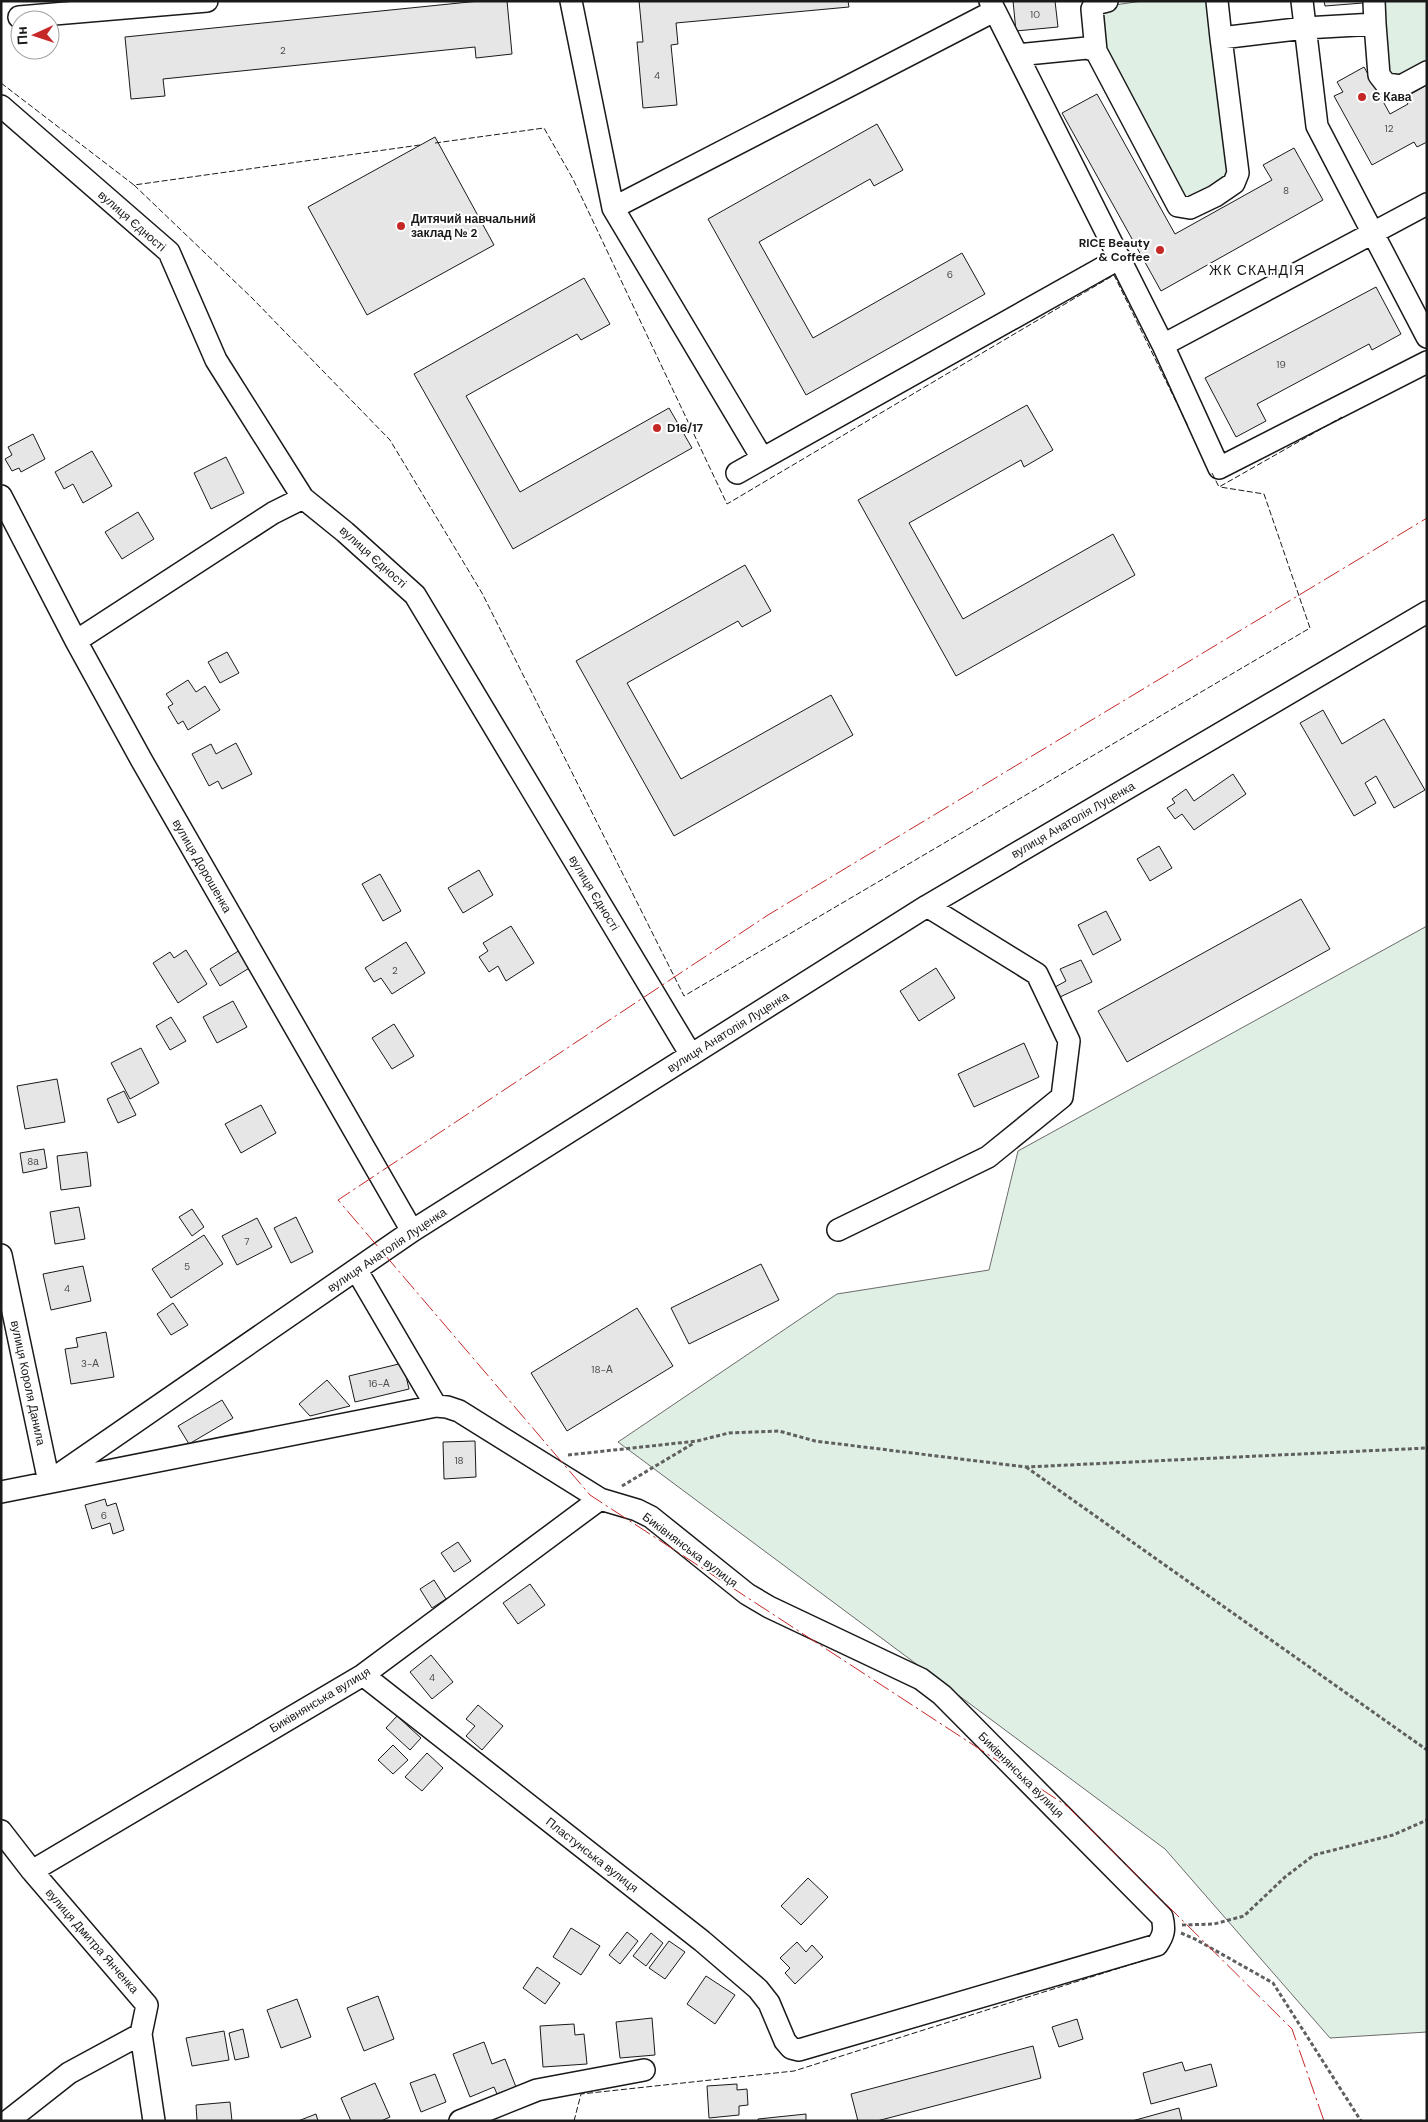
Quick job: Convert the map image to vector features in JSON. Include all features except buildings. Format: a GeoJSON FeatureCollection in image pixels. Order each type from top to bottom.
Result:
{"type":"FeatureCollection","features":[{"type":"Feature","properties":{"kind":"street"},"geometry":{"type":"LineString","coordinates":[[60,14],[207,1]]}},
{"type":"Feature","properties":{"kind":"street"},"geometry":{"type":"LineString","coordinates":[[571,1],[613,208],[762,458]]}},
{"type":"Feature","properties":{"kind":"street"},"geometry":{"type":"LineString","coordinates":[[1108,1],[1095,4],[1092,9],[1096,51],[1178,206],[1190,208],[1215,196],[1234,183],[1238,173],[1217,1]]}},
{"type":"Feature","properties":{"kind":"street"},"geometry":{"type":"LineString","coordinates":[[1302,1],[1317,126],[1427,337]]}},
{"type":"Feature","properties":{"kind":"street"},"geometry":{"type":"LineString","coordinates":[[1374,1],[1378,75],[1386,84],[1401,86],[1427,72]]}},
{"type":"Feature","properties":{"kind":"street"},"geometry":{"type":"LineString","coordinates":[[613,208],[992,6],[1163,345],[1219,468],[1427,362]]}},
{"type":"Feature","properties":{"kind":"street"},"geometry":{"type":"LineString","coordinates":[[1221,38],[1305,28],[1375,24]]}},
{"type":"Feature","properties":{"kind":"street"},"geometry":{"type":"LineString","coordinates":[[1017,55],[1087,48],[1096,51]]}},
{"type":"Feature","properties":{"kind":"street","name":"вулиця Єдності"},"geometry":{"type":"LineString","coordinates":[[1,106],[169,252],[216,360],[303,498],[345,532],[415,595],[692,1055]]}},
{"type":"Feature","properties":{"kind":"street"},"geometry":{"type":"LineString","coordinates":[[1163,345],[1427,204]]}},
{"type":"Feature","properties":{"kind":"street"},"geometry":{"type":"LineString","coordinates":[[737,473],[1120,258]]}},
{"type":"Feature","properties":{"kind":"street","name":"вулиця Дорошенка"},"geometry":{"type":"LineString","coordinates":[[1,496],[76,641],[142,761],[412,1231]]}},
{"type":"Feature","properties":{"kind":"street"},"geometry":{"type":"LineString","coordinates":[[76,641],[274,514],[303,498]]}},
{"type":"Feature","properties":{"kind":"street","name":"вулиця Анатолія Луценка"},"geometry":{"type":"LineString","coordinates":[[49,1482],[357,1271],[412,1231],[927,906],[1424,621]]}},
{"type":"Feature","properties":{"kind":"street"},"geometry":{"type":"LineString","coordinates":[[838,1230],[988,1157],[1062,1097],[1070,1041],[1037,974],[927,906]]}},
{"type":"Feature","properties":{"kind":"street","name":"вулиця Короля Данила"},"geometry":{"type":"LineString","coordinates":[[1,1255],[49,1482]]}},
{"type":"Feature","properties":{"kind":"street"},"geometry":{"type":"LineString","coordinates":[[357,1271],[436,1406]]}},
{"type":"Feature","properties":{"kind":"street","name":"вулиця Анатолія Луценка"},"geometry":{"type":"LineString","coordinates":[[1,1492],[436,1406],[458,1411],[600,1498]]}},
{"type":"Feature","properties":{"kind":"street","name":"Биківнянська вулиця"},"geometry":{"type":"LineString","coordinates":[[32,1871],[363,1675],[600,1498],[638,1510],[652,1517],[747,1594],[921,1680],[942,1695],[1162,1917],[1161,1935]]}},
{"type":"Feature","properties":{"kind":"street","name":"Пластунська вулиця"},"geometry":{"type":"LineString","coordinates":[[363,1675],[702,1941],[758,1990],[769,2003],[785,2041],[791,2048],[799,2050],[1161,1935]]}},
{"type":"Feature","properties":{"kind":"street","name":"вулиця Дмитра Янченка"},"geometry":{"type":"LineString","coordinates":[[1,1831],[32,1871],[147,2005],[141,2034],[154,2121]]}},
{"type":"Feature","properties":{"kind":"street"},"geometry":{"type":"LineString","coordinates":[[8,2121],[69,2074],[141,2034]]}},
{"type":"Feature","properties":{"kind":"street"},"geometry":{"type":"LineString","coordinates":[[460,2121],[537,2090],[644,2070]]}},
{"type":"Feature","properties":{"kind":"path"},"geometry":{"type":"LineString","coordinates":[[537,1458],[697,1442],[729,1433],[779,1431],[815,1441],[1026,1467],[1427,1448]]}},
{"type":"Feature","properties":{"kind":"path"},"geometry":{"type":"LineString","coordinates":[[600,1498],[697,1442]]}},
{"type":"Feature","properties":{"kind":"path"},"geometry":{"type":"LineString","coordinates":[[1026,1467],[1427,1750]]}},
{"type":"Feature","properties":{"kind":"path"},"geometry":{"type":"LineString","coordinates":[[1161,1935],[1244,1916],[1285,1877],[1314,1855],[1393,1835],[1427,1820]]}},
{"type":"Feature","properties":{"kind":"path"},"geometry":{"type":"LineString","coordinates":[[1161,1935],[1195,1939],[1273,1983],[1361,2121]]}},
{"type":"Feature","properties":{"kind":"green space"},"geometry":{"type":"Polygon","coordinates":[[[1142,1],[1215,1],[1233,172],[1189,205],[1102,50],[1101,7],[1142,1]]]}},
{"type":"Feature","properties":{"kind":"green space"},"geometry":{"type":"Polygon","coordinates":[[[1379,1],[1427,1],[1427,65],[1390,79],[1379,1]]]}},
{"type":"Feature","properties":{"kind":"green space"},"geometry":{"type":"Polygon","coordinates":[[[1427,926],[1427,2032],[1330,2038],[1165,1849],[618,1442],[837,1294],[989,1270],[1018,1151],[1427,926]]]}},
{"type":"Feature","properties":{"kind":"fence"},"geometry":{"type":"LineString","coordinates":[[1,83],[134,185],[420,145]]}},
{"type":"Feature","properties":{"kind":"fence"},"geometry":{"type":"LineString","coordinates":[[435,143],[544,128],[573,179],[727,504],[1114,275],[1188,426]]}},
{"type":"Feature","properties":{"kind":"fence"},"geometry":{"type":"LineString","coordinates":[[134,185],[252,298],[390,440],[482,593],[684,996],[1310,628],[1264,494],[1220,487]]}},
{"type":"Feature","properties":{"kind":"fence"},"geometry":{"type":"LineString","coordinates":[[1212,473],[1219,487],[1342,417]]}},
{"type":"Feature","properties":{"kind":"fence"},"geometry":{"type":"LineString","coordinates":[[574,2121],[581,2094],[794,2071],[1148,1959]]}},
{"type":"Feature","properties":{"kind":"power"},"geometry":{"type":"LineString","coordinates":[[1324,2121],[1292,2029],[1067,1806],[590,1495],[338,1200],[768,915],[1427,518]]}},
{"type":"Feature","properties":{"kind":"place","name":"Є Кава"},"geometry":{"type":"Point","coordinates":[1362,97]}},
{"type":"Feature","properties":{"kind":"place","name":"Дитячий навчальний заклад № 2"},"geometry":{"type":"Point","coordinates":[401,226]}},
{"type":"Feature","properties":{"kind":"place","name":"RICE Beauty & Coffee"},"geometry":{"type":"Point","coordinates":[1160,250]}},
{"type":"Feature","properties":{"kind":"place","name":"D16/17"},"geometry":{"type":"Point","coordinates":[657,428]}},
{"type":"Feature","properties":{"kind":"district","name":"ЖК СКАНДІЯ"},"geometry":{"type":"Point","coordinates":[1257,270]}}]}
